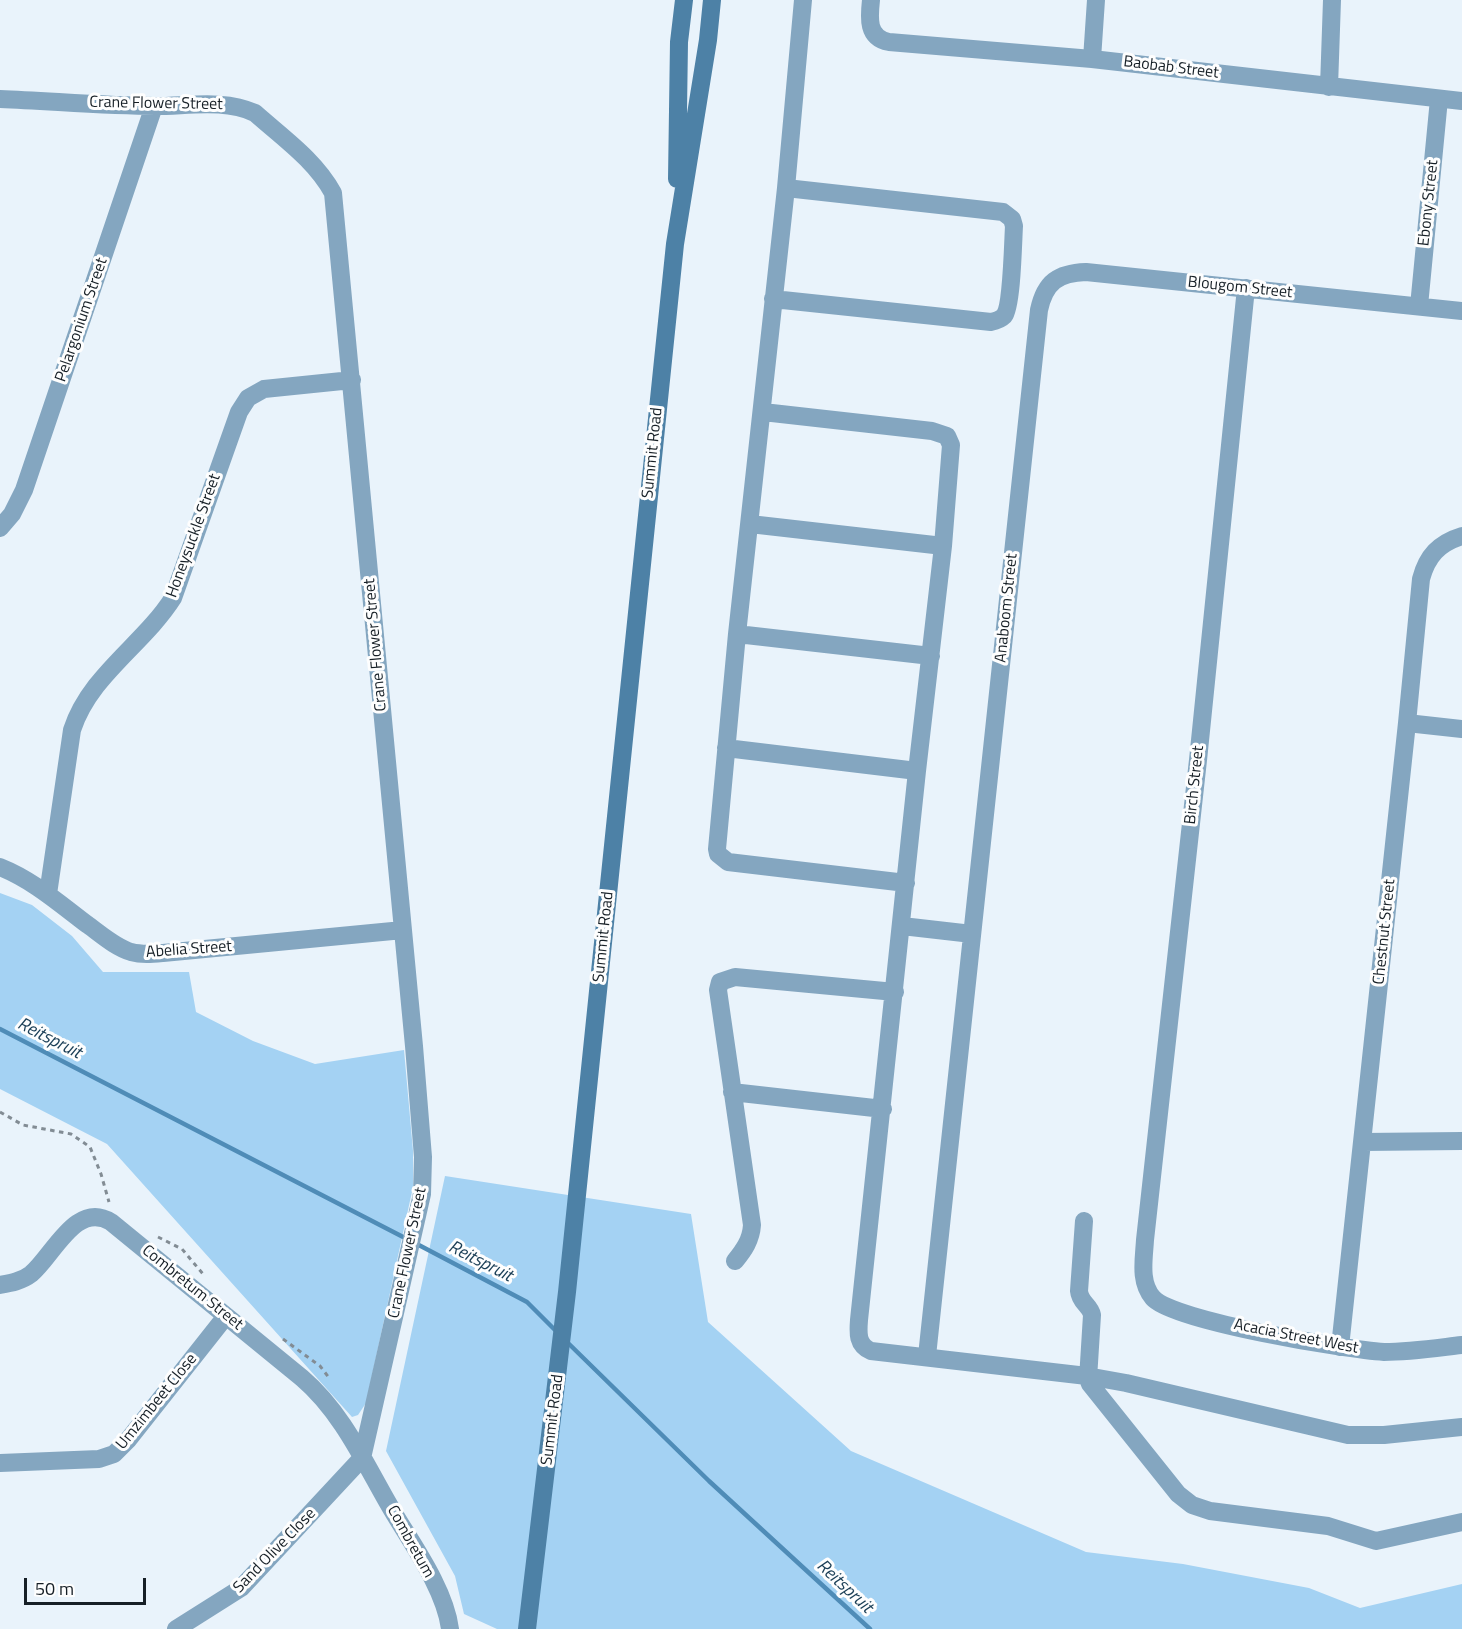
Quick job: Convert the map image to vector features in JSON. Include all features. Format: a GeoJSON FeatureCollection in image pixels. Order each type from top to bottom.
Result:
{"type":"FeatureCollection","features":[{"type":"Feature","properties":{"kind":"main road","name":"Summit Road"},"geometry":{"type":"LineString","coordinates":[[675,244],[679,42],[684,0]]}},
{"type":"Feature","properties":{"kind":"main road","name":"Summit Road"},"geometry":{"type":"LineString","coordinates":[[527,1629],[567,1292],[675,244],[708,40],[712,0]]}},
{"type":"Feature","properties":{"kind":"street"},"geometry":{"type":"LineString","coordinates":[[803,0],[763,412],[716,842],[718,854],[724,860],[906,882]]}},
{"type":"Feature","properties":{"kind":"street","name":"Baobab Street"},"geometry":{"type":"LineString","coordinates":[[871,0],[871,25],[873,32],[880,40],[1092,59],[1462,101]]}},
{"type":"Feature","properties":{"kind":"street"},"geometry":{"type":"LineString","coordinates":[[1092,59],[1096,0]]}},
{"type":"Feature","properties":{"kind":"street"},"geometry":{"type":"LineString","coordinates":[[1329,87],[1332,0]]}},
{"type":"Feature","properties":{"kind":"street","name":"Crane Flower Street"},"geometry":{"type":"LineString","coordinates":[[0,99],[245,108],[255,113],[315,166],[333,193],[423,1156],[423,1183],[362,1458]]}},
{"type":"Feature","properties":{"kind":"street","name":"Ebony Street"},"geometry":{"type":"LineString","coordinates":[[1419,306],[1439,99]]}},
{"type":"Feature","properties":{"kind":"street","name":"Pelargonium Street"},"geometry":{"type":"LineString","coordinates":[[0,528],[12,514],[24,490],[154,106]]}},
{"type":"Feature","properties":{"kind":"street"},"geometry":{"type":"LineString","coordinates":[[773,299],[991,322],[1003,316],[1006,311],[1010,285],[1014,226],[1012,219],[1003,212],[786,188]]}},
{"type":"Feature","properties":{"kind":"street","name":"Blougom Street"},"geometry":{"type":"LineString","coordinates":[[1039,310],[1044,292],[1049,285],[1068,274],[1076,273],[1462,311]]}},
{"type":"Feature","properties":{"kind":"street","name":"Birch Street"},"geometry":{"type":"LineString","coordinates":[[1145,1282],[1143,1274],[1145,1240],[1198,760],[1246,288]]}},
{"type":"Feature","properties":{"kind":"street","name":"Anaboom Street"},"geometry":{"type":"LineString","coordinates":[[927,1356],[1039,310]]}},
{"type":"Feature","properties":{"kind":"street","name":"Honeysuckle Street"},"geometry":{"type":"LineString","coordinates":[[48,894],[72,730],[78,714],[98,683],[159,618],[173,598],[239,412],[248,398],[264,389],[352,380]]}},
{"type":"Feature","properties":{"kind":"street"},"geometry":{"type":"LineString","coordinates":[[763,412],[933,431],[947,436],[951,445],[943,546],[917,771],[858,1337],[864,1347],[871,1351],[1087,1376],[1126,1383],[1347,1435],[1384,1435],[1462,1427]]}},
{"type":"Feature","properties":{"kind":"street"},"geometry":{"type":"LineString","coordinates":[[750,524],[943,546]]}},
{"type":"Feature","properties":{"kind":"street","name":"Chestnut Street"},"geometry":{"type":"LineString","coordinates":[[1340,1347],[1421,579],[1428,559],[1440,546],[1462,536]]}},
{"type":"Feature","properties":{"kind":"street"},"geometry":{"type":"LineString","coordinates":[[737,634],[931,656]]}},
{"type":"Feature","properties":{"kind":"street"},"geometry":{"type":"LineString","coordinates":[[1407,723],[1462,729]]}},
{"type":"Feature","properties":{"kind":"street"},"geometry":{"type":"LineString","coordinates":[[726,748],[917,771]]}},
{"type":"Feature","properties":{"kind":"street","name":"Abelia Street"},"geometry":{"type":"LineString","coordinates":[[0,867],[17,874],[48,894],[111,942],[130,952],[146,955],[403,930]]}},
{"type":"Feature","properties":{"kind":"street"},"geometry":{"type":"LineString","coordinates":[[902,926],[972,934]]}},
{"type":"Feature","properties":{"kind":"street"},"geometry":{"type":"LineString","coordinates":[[735,1262],[752,1235],[752,1226],[718,990],[720,982],[735,977],[895,992]]}},
{"type":"Feature","properties":{"kind":"street"},"geometry":{"type":"LineString","coordinates":[[732,1092],[883,1109]]}},
{"type":"Feature","properties":{"kind":"street"},"geometry":{"type":"LineString","coordinates":[[1363,1142],[1462,1141]]}},
{"type":"Feature","properties":{"kind":"street","name":"Combretum Street"},"geometry":{"type":"LineString","coordinates":[[0,1285],[16,1282],[32,1274],[76,1223],[88,1218],[100,1217],[111,1222],[317,1390],[337,1416],[362,1458]]}},
{"type":"Feature","properties":{"kind":"street"},"geometry":{"type":"LineString","coordinates":[[1084,1221],[1079,1291],[1080,1299],[1090,1308],[1092,1315],[1087,1376],[1090,1384],[1185,1500],[1200,1509],[1328,1526],[1377,1541],[1462,1522]]}},
{"type":"Feature","properties":{"kind":"street","name":"Acacia Street West"},"geometry":{"type":"LineString","coordinates":[[1145,1282],[1154,1299],[1169,1309],[1249,1330],[1340,1347],[1387,1352],[1462,1345]]}},
{"type":"Feature","properties":{"kind":"street","name":"Umzimbeet Close"},"geometry":{"type":"LineString","coordinates":[[0,1463],[99,1459],[114,1454],[128,1440],[226,1316]]}},
{"type":"Feature","properties":{"kind":"street","name":"Sand Olive Close"},"geometry":{"type":"LineString","coordinates":[[176,1629],[228,1598],[247,1583],[362,1458]]}},
{"type":"Feature","properties":{"kind":"street","name":"Combretum"},"geometry":{"type":"LineString","coordinates":[[362,1458],[430,1576],[445,1609],[450,1629]]}},
{"type":"Feature","properties":{"kind":"path"},"geometry":{"type":"LineString","coordinates":[[0,1112],[23,1125],[71,1134],[90,1148],[113,1210]]}},
{"type":"Feature","properties":{"kind":"path"},"geometry":{"type":"LineString","coordinates":[[156,1236],[182,1249],[205,1277]]}},
{"type":"Feature","properties":{"kind":"path"},"geometry":{"type":"LineString","coordinates":[[282,1338],[320,1366],[335,1386]]}},
{"type":"Feature","properties":{"kind":"shaded area"},"geometry":{"type":"Polygon","coordinates":[[[0,893],[32,905],[72,936],[103,972],[189,972],[196,1012],[253,1041],[315,1064],[404,1050],[413,1151],[413,1187],[366,1403],[358,1415],[352,1417],[107,1144],[0,1089],[0,893]]]}},
{"type":"Feature","properties":{"kind":"shaded area","name":"Reitspruit"},"geometry":{"type":"Polygon","coordinates":[[[445,1176],[691,1214],[708,1322],[851,1451],[1086,1552],[1183,1564],[1309,1588],[1360,1608],[1462,1584],[1462,1629],[497,1629],[464,1614],[455,1576],[386,1451],[445,1176]]]}},
{"type":"Feature","properties":{"kind":"waterway","name":"Reitspruit"},"geometry":{"type":"LineString","coordinates":[[0,1029],[407,1239]]}},
{"type":"Feature","properties":{"kind":"waterway","name":"Reitspruit"},"geometry":{"type":"LineString","coordinates":[[415,1243],[527,1302],[557,1332]]}},
{"type":"Feature","properties":{"kind":"waterway","name":"Reitspruit"},"geometry":{"type":"LineString","coordinates":[[567,1342],[709,1481],[870,1629]]}}]}
